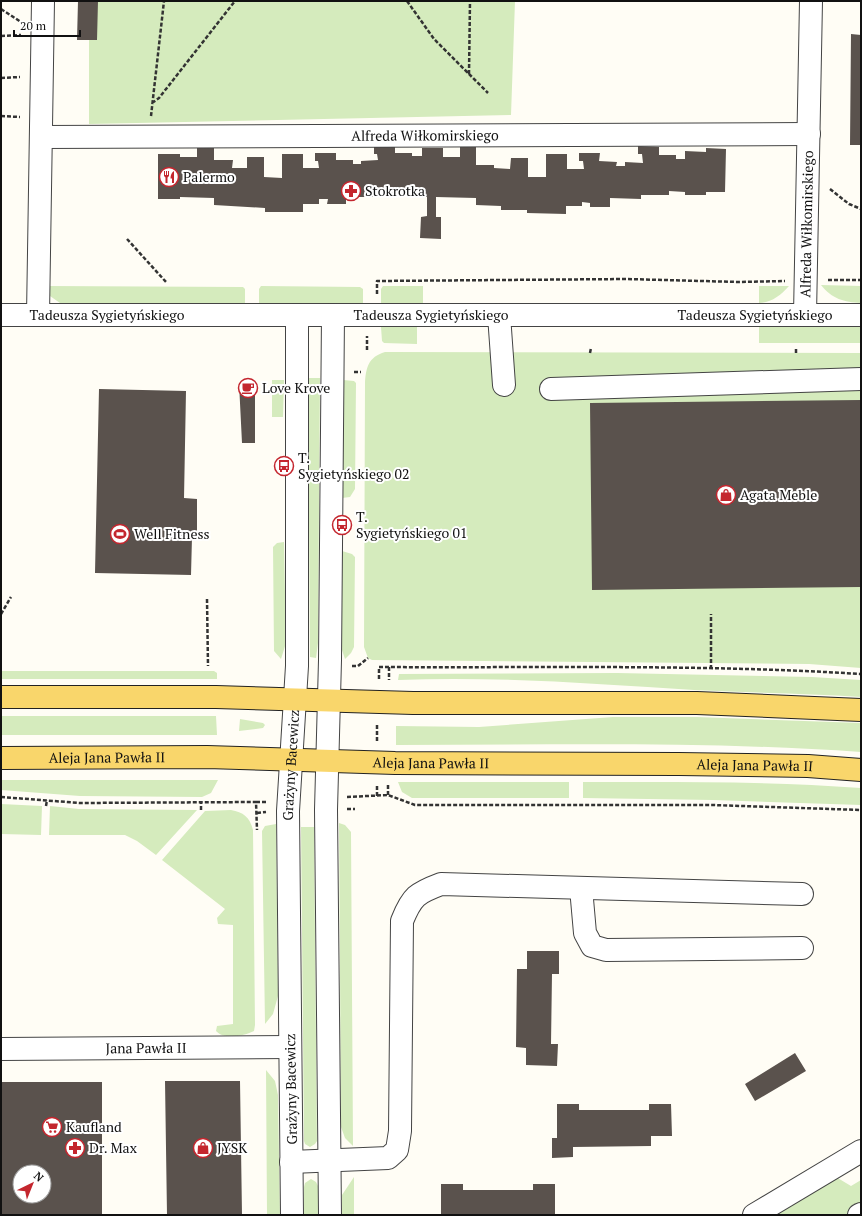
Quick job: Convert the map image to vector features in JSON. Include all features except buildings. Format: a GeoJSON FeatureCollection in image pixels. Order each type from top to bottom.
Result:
{"type":"FeatureCollection","features":[{"type":"Feature","properties":{"kind":"main road"},"geometry":{"type":"LineString","coordinates":[[1,697],[295,699],[413,703],[697,703],[861,710]]}},
{"type":"Feature","properties":{"kind":"main road","name":"Aleja Jana Pawła II"},"geometry":{"type":"LineString","coordinates":[[1,758],[199,757],[291,759],[395,764],[687,764],[808,766],[861,770]]}},
{"type":"Feature","properties":{"kind":"street"},"geometry":{"type":"LineString","coordinates":[[38,315],[43,1]]}},
{"type":"Feature","properties":{"kind":"street","name":"Alfreda Wiłkomirskiego"},"geometry":{"type":"LineString","coordinates":[[805,315],[811,1]]}},
{"type":"Feature","properties":{"kind":"street","name":"Alfreda Wiłkomirskiego"},"geometry":{"type":"LineString","coordinates":[[42,137],[808,134]]}},
{"type":"Feature","properties":{"kind":"street","name":"Tadeusza Sygietyńskiego"},"geometry":{"type":"LineString","coordinates":[[1,315],[861,315]]}},
{"type":"Feature","properties":{"kind":"street","name":"Grażyny Bacewicz"},"geometry":{"type":"LineString","coordinates":[[292,1215],[288,811],[298,628],[297,315]]}},
{"type":"Feature","properties":{"kind":"street"},"geometry":{"type":"LineString","coordinates":[[330,1215],[326,849],[333,315]]}},
{"type":"Feature","properties":{"kind":"street"},"geometry":{"type":"LineString","coordinates":[[499,315],[504,385]]}},
{"type":"Feature","properties":{"kind":"street"},"geometry":{"type":"LineString","coordinates":[[551,389],[861,379]]}},
{"type":"Feature","properties":{"kind":"street"},"geometry":{"type":"LineString","coordinates":[[292,1162],[388,1158],[397,1150],[400,1132],[402,921],[408,906],[420,892],[441,884],[802,894]]}},
{"type":"Feature","properties":{"kind":"street"},"geometry":{"type":"LineString","coordinates":[[581,888],[584,933],[592,946],[606,950],[802,948]]}},
{"type":"Feature","properties":{"kind":"street","name":"Jana Pawła II"},"geometry":{"type":"LineString","coordinates":[[1,1049],[290,1047]]}},
{"type":"Feature","properties":{"kind":"street"},"geometry":{"type":"LineString","coordinates":[[754,1215],[861,1151]]}},
{"type":"Feature","properties":{"kind":"path"},"geometry":{"type":"LineString","coordinates":[[149,136],[164,1]]}},
{"type":"Feature","properties":{"kind":"path"},"geometry":{"type":"LineString","coordinates":[[152,103],[159,98],[235,1]]}},
{"type":"Feature","properties":{"kind":"path"},"geometry":{"type":"LineString","coordinates":[[407,1],[434,39],[488,93]]}},
{"type":"Feature","properties":{"kind":"path"},"geometry":{"type":"LineString","coordinates":[[469,74],[470,1]]}},
{"type":"Feature","properties":{"kind":"path"},"geometry":{"type":"LineString","coordinates":[[1,5],[2,10]]}},
{"type":"Feature","properties":{"kind":"path"},"geometry":{"type":"LineString","coordinates":[[828,188],[849,204],[861,209]]}},
{"type":"Feature","properties":{"kind":"path"},"geometry":{"type":"LineString","coordinates":[[127,239],[166,282]]}},
{"type":"Feature","properties":{"kind":"path"},"geometry":{"type":"LineString","coordinates":[[825,280],[861,280]]}},
{"type":"Feature","properties":{"kind":"path"},"geometry":{"type":"LineString","coordinates":[[377,281],[792,281]]}},
{"type":"Feature","properties":{"kind":"path"},"geometry":{"type":"LineString","coordinates":[[590,354],[591,348]]}},
{"type":"Feature","properties":{"kind":"path"},"geometry":{"type":"LineString","coordinates":[[796,348],[796,353]]}},
{"type":"Feature","properties":{"kind":"path"},"geometry":{"type":"LineString","coordinates":[[1,614],[11,597]]}},
{"type":"Feature","properties":{"kind":"path"},"geometry":{"type":"LineString","coordinates":[[207,599],[208,666]]}},
{"type":"Feature","properties":{"kind":"path"},"geometry":{"type":"LineString","coordinates":[[711,614],[711,669]]}},
{"type":"Feature","properties":{"kind":"path"},"geometry":{"type":"LineString","coordinates":[[351,666],[358,666],[368,658]]}},
{"type":"Feature","properties":{"kind":"path"},"geometry":{"type":"LineString","coordinates":[[379,680],[379,667],[711,669],[812,671],[861,674]]}},
{"type":"Feature","properties":{"kind":"path"},"geometry":{"type":"LineString","coordinates":[[389,667],[389,680]]}},
{"type":"Feature","properties":{"kind":"path"},"geometry":{"type":"LineString","coordinates":[[377,728],[377,742]]}},
{"type":"Feature","properties":{"kind":"path"},"geometry":{"type":"LineString","coordinates":[[388,782],[388,795]]}},
{"type":"Feature","properties":{"kind":"path"},"geometry":{"type":"LineString","coordinates":[[377,783],[377,796]]}},
{"type":"Feature","properties":{"kind":"path"},"geometry":{"type":"LineString","coordinates":[[352,797],[388,795],[415,805],[704,805],[861,810]]}},
{"type":"Feature","properties":{"kind":"path"},"geometry":{"type":"LineString","coordinates":[[1,797],[80,803],[201,803],[270,801]]}},
{"type":"Feature","properties":{"kind":"path"},"geometry":{"type":"LineString","coordinates":[[46,806],[47,800]]}},
{"type":"Feature","properties":{"kind":"path"},"geometry":{"type":"LineString","coordinates":[[256,802],[257,830]]}},
{"type":"Feature","properties":{"kind":"path"},"geometry":{"type":"LineString","coordinates":[[201,803],[201,810]]}},
{"type":"Feature","properties":{"kind":"green space"},"geometry":{"type":"Polygon","coordinates":[[[89,1],[515,1],[511,115],[89,124],[89,1]]]}},
{"type":"Feature","properties":{"kind":"green space"},"geometry":{"type":"Polygon","coordinates":[[[821,285],[861,286],[861,303],[849,302],[834,297],[821,285]]]}},
{"type":"Feature","properties":{"kind":"green space"},"geometry":{"type":"Polygon","coordinates":[[[47,286],[243,287],[245,289],[245,303],[60,303],[50,296],[47,286]]]}},
{"type":"Feature","properties":{"kind":"green space"},"geometry":{"type":"Polygon","coordinates":[[[261,286],[360,287],[363,289],[363,303],[259,303],[259,289],[261,286]]]}},
{"type":"Feature","properties":{"kind":"green space"},"geometry":{"type":"Polygon","coordinates":[[[383,286],[423,286],[423,303],[381,303],[381,289],[383,286]]]}},
{"type":"Feature","properties":{"kind":"green space"},"geometry":{"type":"Polygon","coordinates":[[[759,286],[789,286],[776,298],[768,302],[759,303],[759,286]]]}},
{"type":"Feature","properties":{"kind":"green space"},"geometry":{"type":"Polygon","coordinates":[[[417,326],[417,344],[384,343],[382,341],[381,327],[417,326]]]}},
{"type":"Feature","properties":{"kind":"green space"},"geometry":{"type":"Polygon","coordinates":[[[759,327],[861,327],[861,343],[759,343],[759,327]]]}},
{"type":"Feature","properties":{"kind":"green space"},"geometry":{"type":"Polygon","coordinates":[[[385,352],[861,353],[861,668],[809,664],[372,660],[368,658],[364,647],[365,383],[367,368],[371,360],[379,354],[385,352]]]}},
{"type":"Feature","properties":{"kind":"green space"},"geometry":{"type":"Polygon","coordinates":[[[308,378],[320,378],[318,643],[316,658],[310,657],[308,378]]]}},
{"type":"Feature","properties":{"kind":"green space"},"geometry":{"type":"Polygon","coordinates":[[[272,380],[284,380],[283,417],[272,417],[272,380]]]}},
{"type":"Feature","properties":{"kind":"green space"},"geometry":{"type":"Polygon","coordinates":[[[343,380],[354,381],[356,383],[355,489],[350,497],[342,498],[343,380]]]}},
{"type":"Feature","properties":{"kind":"green space"},"geometry":{"type":"Polygon","coordinates":[[[284,542],[286,643],[281,659],[274,651],[273,547],[277,543],[284,542]]]}},
{"type":"Feature","properties":{"kind":"green space"},"geometry":{"type":"Polygon","coordinates":[[[342,551],[352,554],[355,557],[354,647],[345,659],[341,647],[342,551]]]}},
{"type":"Feature","properties":{"kind":"green space"},"geometry":{"type":"Polygon","coordinates":[[[1,671],[214,671],[217,673],[217,679],[1,679],[1,671]]]}},
{"type":"Feature","properties":{"kind":"green space"},"geometry":{"type":"Polygon","coordinates":[[[617,673],[812,677],[861,680],[861,697],[509,680],[398,680],[399,674],[617,673]]]}},
{"type":"Feature","properties":{"kind":"green space"},"geometry":{"type":"Polygon","coordinates":[[[1,716],[216,716],[217,735],[1,735],[1,716]]]}},
{"type":"Feature","properties":{"kind":"green space"},"geometry":{"type":"Polygon","coordinates":[[[613,717],[697,717],[861,723],[861,752],[745,746],[687,745],[396,745],[396,726],[479,727],[613,717]]]}},
{"type":"Feature","properties":{"kind":"green space"},"geometry":{"type":"Polygon","coordinates":[[[240,719],[263,723],[265,725],[263,728],[239,731],[240,719]]]}},
{"type":"Feature","properties":{"kind":"green space"},"geometry":{"type":"Polygon","coordinates":[[[1,780],[218,780],[211,793],[202,797],[80,796],[1,790],[1,780]]]}},
{"type":"Feature","properties":{"kind":"green space"},"geometry":{"type":"Polygon","coordinates":[[[398,782],[569,782],[569,798],[412,798],[402,792],[398,782]]]}},
{"type":"Feature","properties":{"kind":"green space"},"geometry":{"type":"Polygon","coordinates":[[[583,782],[757,783],[861,788],[861,805],[713,800],[583,798],[583,782]]]}},
{"type":"Feature","properties":{"kind":"green space"},"geometry":{"type":"Polygon","coordinates":[[[1,804],[42,806],[41,835],[1,834],[1,804]]]}},
{"type":"Feature","properties":{"kind":"green space"},"geometry":{"type":"Polygon","coordinates":[[[50,806],[79,809],[197,810],[156,855],[137,841],[125,835],[49,835],[50,806]]]}},
{"type":"Feature","properties":{"kind":"green space"},"geometry":{"type":"Polygon","coordinates":[[[231,810],[239,812],[248,818],[253,830],[255,1025],[254,1031],[240,1036],[224,1036],[216,1031],[217,1026],[233,1024],[233,925],[218,924],[217,918],[225,909],[162,860],[205,811],[231,810]]]}},
{"type":"Feature","properties":{"kind":"green space"},"geometry":{"type":"Polygon","coordinates":[[[339,823],[345,825],[351,832],[353,1146],[345,1138],[341,1127],[339,823]]]}},
{"type":"Feature","properties":{"kind":"green space"},"geometry":{"type":"Polygon","coordinates":[[[276,824],[278,996],[273,1014],[265,1024],[262,831],[265,826],[276,824]]]}},
{"type":"Feature","properties":{"kind":"green space"},"geometry":{"type":"Polygon","coordinates":[[[301,827],[314,827],[317,1141],[310,1147],[305,1144],[304,1141],[301,827]]]}},
{"type":"Feature","properties":{"kind":"green space"},"geometry":{"type":"Polygon","coordinates":[[[266,1070],[275,1081],[278,1095],[280,1215],[267,1215],[266,1070]]]}},
{"type":"Feature","properties":{"kind":"green space"},"geometry":{"type":"Polygon","coordinates":[[[354,1177],[354,1215],[342,1215],[342,1195],[354,1177]]]}},
{"type":"Feature","properties":{"kind":"green space"},"geometry":{"type":"Polygon","coordinates":[[[836,1177],[851,1186],[861,1180],[861,1205],[845,1215],[772,1215],[836,1177]]]}},
{"type":"Feature","properties":{"kind":"green space"},"geometry":{"type":"Polygon","coordinates":[[[311,1179],[316,1182],[318,1186],[318,1215],[304,1215],[304,1187],[305,1183],[311,1179]]]}},
{"type":"Feature","properties":{"kind":"place","name":"Palermo"},"geometry":{"type":"Point","coordinates":[169,177]}},
{"type":"Feature","properties":{"kind":"place","name":"Stokrotka"},"geometry":{"type":"Point","coordinates":[351,191]}},
{"type":"Feature","properties":{"kind":"place","name":"Love Krove"},"geometry":{"type":"Point","coordinates":[248,388]}},
{"type":"Feature","properties":{"kind":"place","name":"T. Sygietyńskiego 02"},"geometry":{"type":"Point","coordinates":[284,466]}},
{"type":"Feature","properties":{"kind":"place","name":"Agata Meble"},"geometry":{"type":"Point","coordinates":[726,495]}},
{"type":"Feature","properties":{"kind":"place","name":"T. Sygietyńskiego 01"},"geometry":{"type":"Point","coordinates":[342,525]}},
{"type":"Feature","properties":{"kind":"place","name":"Well Fitness"},"geometry":{"type":"Point","coordinates":[120,534]}},
{"type":"Feature","properties":{"kind":"place","name":"Kaufland"},"geometry":{"type":"Point","coordinates":[52,1127]}},
{"type":"Feature","properties":{"kind":"place","name":"Dr. Max"},"geometry":{"type":"Point","coordinates":[75,1148]}},
{"type":"Feature","properties":{"kind":"place","name":"JYSK"},"geometry":{"type":"Point","coordinates":[203,1148]}}]}
